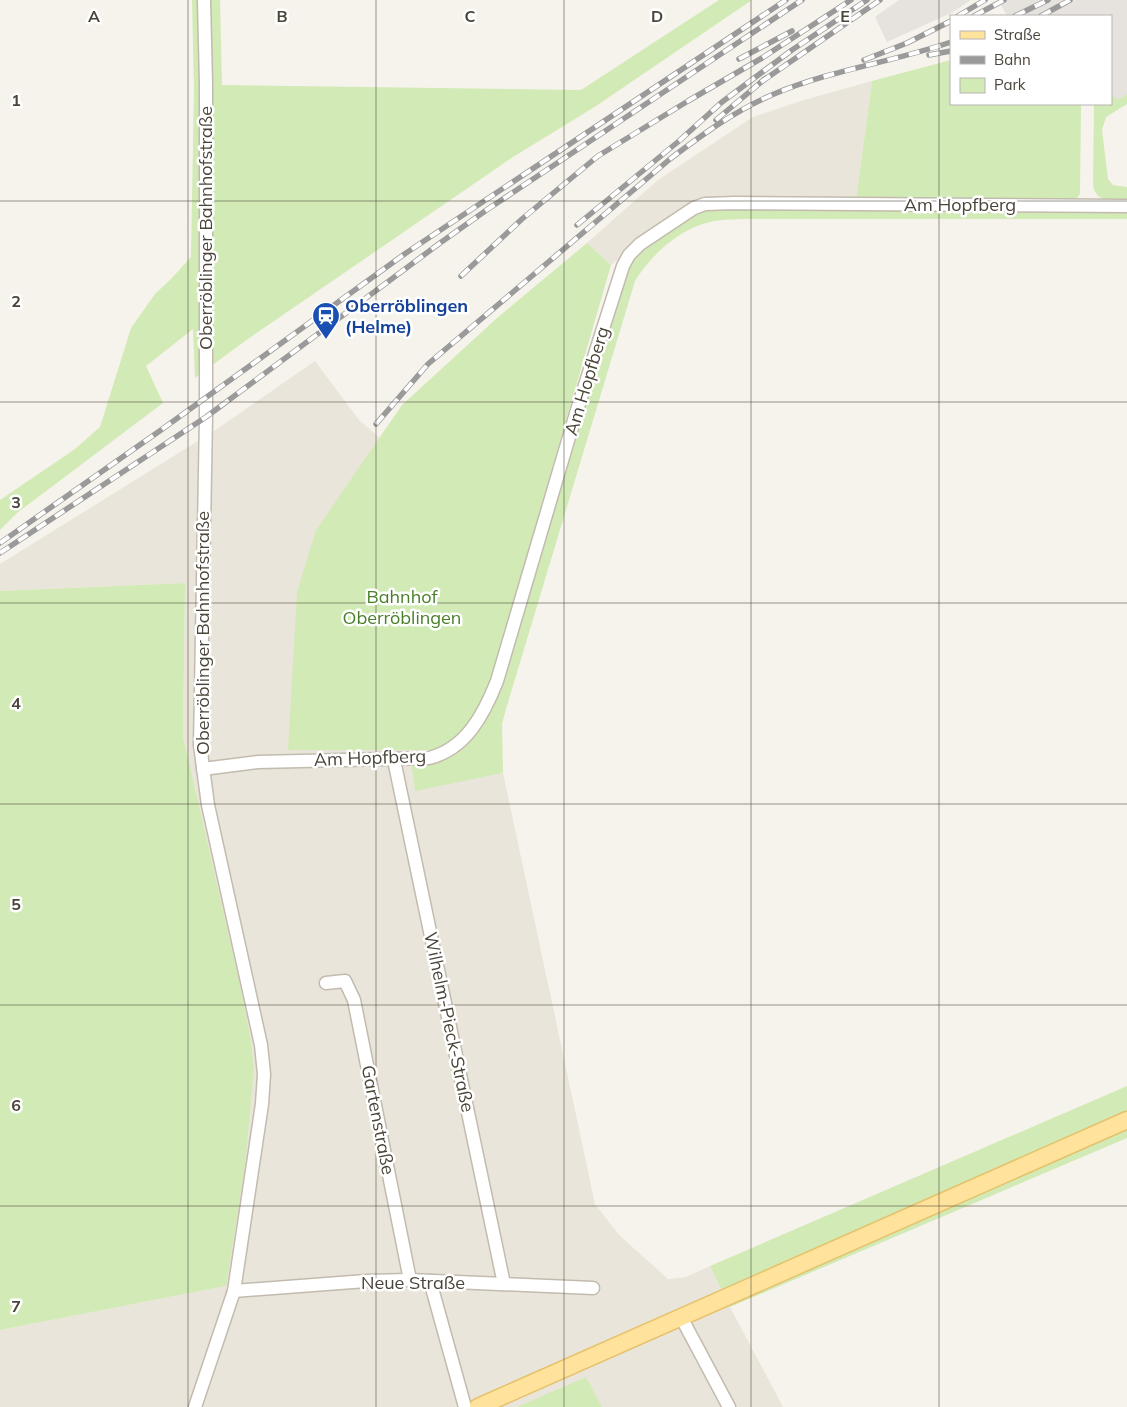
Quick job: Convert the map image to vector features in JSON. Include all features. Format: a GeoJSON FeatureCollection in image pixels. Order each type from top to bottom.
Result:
{"type":"FeatureCollection","features":[{"type":"Feature","properties":{"kind":"main road"},"geometry":{"type":"LineString","coordinates":[[478,1407],[1127,1120]]}},
{"type":"Feature","properties":{"kind":"street","name":"Oberröblinger Bahnhofstraße"},"geometry":{"type":"LineString","coordinates":[[195,1407],[234,1291],[262,1104],[264,1074],[261,1045],[208,805],[200,745],[206,417],[206,84],[204,0]]}},
{"type":"Feature","properties":{"kind":"street","name":"Am Hopfberg"},"geometry":{"type":"LineString","coordinates":[[203,770],[258,762],[429,758],[453,749],[471,731],[488,705],[497,681],[577,410],[623,266],[629,255],[640,244],[694,208],[706,204],[1127,206]]}},
{"type":"Feature","properties":{"kind":"street","name":"Wilhelm-Pieck-Straße"},"geometry":{"type":"LineString","coordinates":[[394,760],[504,1284]]}},
{"type":"Feature","properties":{"kind":"street","name":"Gartenstraße"},"geometry":{"type":"LineString","coordinates":[[326,983],[345,981],[354,1000],[410,1280]]}},
{"type":"Feature","properties":{"kind":"street","name":"Neue Straße"},"geometry":{"type":"LineString","coordinates":[[234,1291],[366,1281],[410,1280],[593,1288]]}},
{"type":"Feature","properties":{"kind":"street"},"geometry":{"type":"LineString","coordinates":[[430,1281],[465,1407]]}},
{"type":"Feature","properties":{"kind":"street"},"geometry":{"type":"LineString","coordinates":[[681,1317],[729,1407]]}},
{"type":"Feature","properties":{"kind":"shaded area"},"geometry":{"type":"Polygon","coordinates":[[[899,0],[971,0],[951,13],[887,42],[875,17],[899,0]]]}},
{"type":"Feature","properties":{"kind":"shaded area"},"geometry":{"type":"Polygon","coordinates":[[[998,0],[1127,0],[1127,94],[1118,100],[1112,95],[1112,15],[1006,15],[998,0]]]}},
{"type":"Feature","properties":{"kind":"shaded area"},"geometry":{"type":"Polygon","coordinates":[[[872,81],[856,200],[701,200],[636,245],[611,265],[587,243],[658,180],[753,117],[804,100],[872,81]]]}},
{"type":"Feature","properties":{"kind":"shaded area"},"geometry":{"type":"Polygon","coordinates":[[[315,361],[359,420],[380,438],[316,530],[288,750],[409,750],[415,790],[503,773],[595,1204],[619,1235],[668,1279],[686,1277],[710,1266],[783,1407],[0,1407],[0,1330],[226,1286],[188,756],[183,736],[185,583],[0,591],[0,564],[214,431],[315,361]]]}},
{"type":"Feature","properties":{"kind":"green space"},"geometry":{"type":"Polygon","coordinates":[[[192,0],[220,0],[222,85],[581,90],[719,0],[752,0],[596,106],[513,157],[245,341],[195,378],[193,329],[146,366],[163,403],[17,513],[0,530],[0,500],[75,449],[100,427],[131,328],[155,294],[191,257],[194,89],[192,0]]]}},
{"type":"Feature","properties":{"kind":"green space"},"geometry":{"type":"Polygon","coordinates":[[[950,60],[950,105],[1081,105],[1080,194],[1072,200],[856,200],[872,81],[950,60]]]}},
{"type":"Feature","properties":{"kind":"green space"},"geometry":{"type":"Polygon","coordinates":[[[1127,94],[1127,104],[1106,117],[1102,130],[1108,179],[1113,185],[1127,187],[1127,201],[1104,199],[1098,196],[1093,184],[1094,105],[1112,105],[1112,95],[1118,100],[1127,94]]]}},
{"type":"Feature","properties":{"kind":"green space"},"geometry":{"type":"Polygon","coordinates":[[[704,209],[1127,210],[1127,219],[741,219],[714,221],[699,225],[667,244],[649,262],[635,281],[506,709],[502,724],[503,773],[415,791],[411,763],[433,763],[445,760],[462,747],[480,725],[625,271],[641,249],[704,209]]]}},
{"type":"Feature","properties":{"kind":"green space","name":"Bahnhof Oberröblingen"},"geometry":{"type":"Polygon","coordinates":[[[587,243],[611,265],[487,693],[473,720],[457,739],[437,750],[288,750],[297,592],[316,530],[402,405],[497,318],[587,243]]]}},
{"type":"Feature","properties":{"kind":"green space"},"geometry":{"type":"Polygon","coordinates":[[[185,583],[183,736],[241,990],[254,1068],[245,1165],[226,1286],[0,1330],[0,591],[185,583]]]}},
{"type":"Feature","properties":{"kind":"green space"},"geometry":{"type":"Polygon","coordinates":[[[1127,1086],[1127,1138],[730,1307],[710,1266],[1127,1086]]]}},
{"type":"Feature","properties":{"kind":"green space"},"geometry":{"type":"Polygon","coordinates":[[[586,1377],[602,1407],[517,1407],[586,1377]]]}},
{"type":"Feature","properties":{"kind":"railway"},"geometry":{"type":"LineString","coordinates":[[0,543],[161,430],[406,253],[786,0]]}},
{"type":"Feature","properties":{"kind":"railway"},"geometry":{"type":"LineString","coordinates":[[0,553],[206,417],[488,209],[802,0]]}},
{"type":"Feature","properties":{"kind":"railway"},"geometry":{"type":"LineString","coordinates":[[461,276],[522,219],[598,156],[762,58],[851,0]]}},
{"type":"Feature","properties":{"kind":"railway"},"geometry":{"type":"LineString","coordinates":[[577,225],[679,141],[722,102],[792,50],[867,0]]}},
{"type":"Feature","properties":{"kind":"railway"},"geometry":{"type":"LineString","coordinates":[[761,82],[880,0]]}},
{"type":"Feature","properties":{"kind":"railway"},"geometry":{"type":"LineString","coordinates":[[960,15],[985,0]]}},
{"type":"Feature","properties":{"kind":"railway"},"geometry":{"type":"LineString","coordinates":[[976,15],[1004,0]]}},
{"type":"Feature","properties":{"kind":"railway"},"geometry":{"type":"LineString","coordinates":[[1017,15],[1048,0]]}},
{"type":"Feature","properties":{"kind":"railway"},"geometry":{"type":"LineString","coordinates":[[1043,15],[1070,0]]}},
{"type":"Feature","properties":{"kind":"railway"},"geometry":{"type":"LineString","coordinates":[[864,60],[907,43],[950,22]]}},
{"type":"Feature","properties":{"kind":"railway"},"geometry":{"type":"LineString","coordinates":[[739,59],[792,31]]}},
{"type":"Feature","properties":{"kind":"railway"},"geometry":{"type":"LineString","coordinates":[[376,424],[428,364],[670,159],[720,123],[760,100],[796,86],[950,42]]}},
{"type":"Feature","properties":{"kind":"railway"},"geometry":{"type":"LineString","coordinates":[[929,55],[950,51]]}},
{"type":"Feature","properties":{"kind":"railway"},"geometry":{"type":"LineString","coordinates":[[716,120],[766,78]]}},
{"type":"Feature","properties":{"kind":"place","name":"Oberröblingen (Helme)"},"geometry":{"type":"Point","coordinates":[326,340]}}]}
